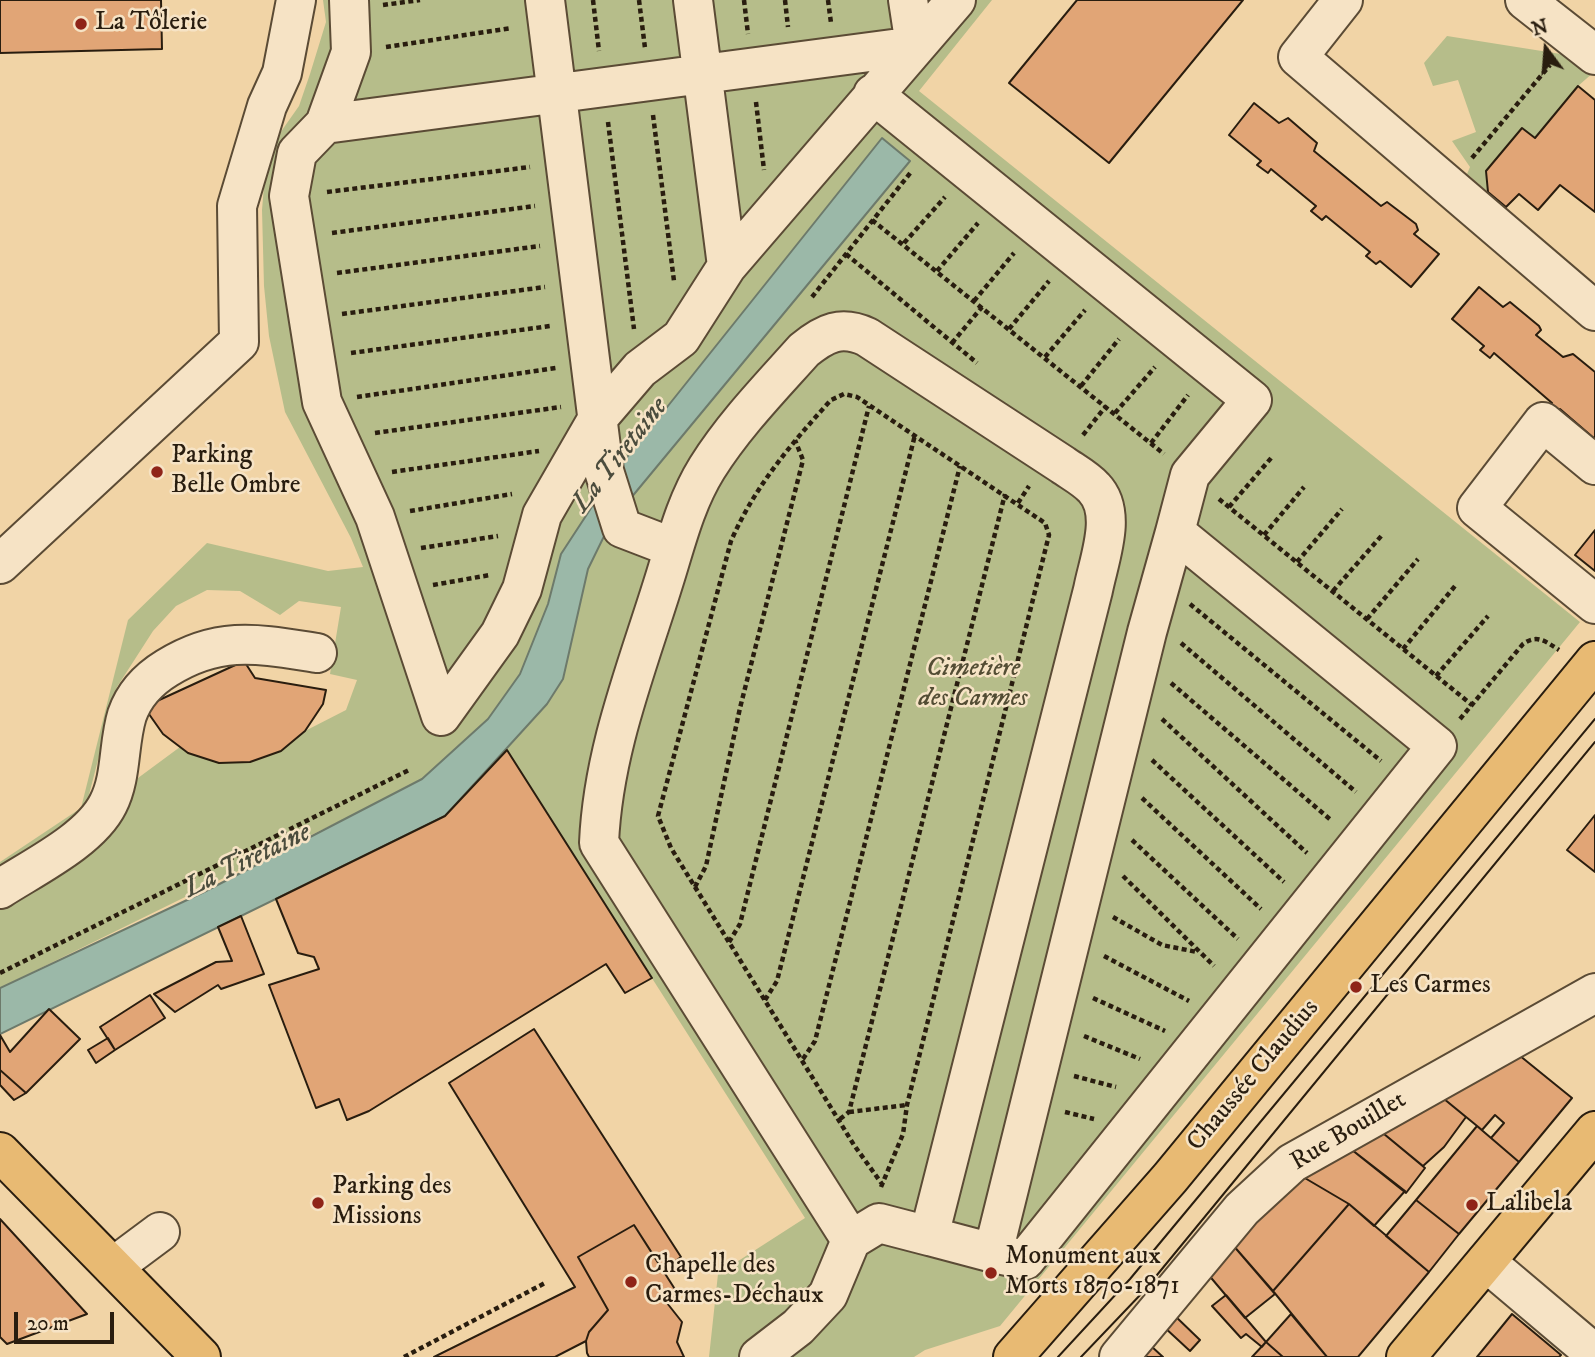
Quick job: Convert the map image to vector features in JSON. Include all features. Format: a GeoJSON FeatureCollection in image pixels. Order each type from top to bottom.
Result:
{"type":"FeatureCollection","features":[{"type":"Feature","properties":{"kind":"main road","name":"Chaussée Claudius"},"geometry":{"type":"LineString","coordinates":[[1013,1357],[1170,1178],[1591,665]]}},
{"type":"Feature","properties":{"kind":"main road"},"geometry":{"type":"LineString","coordinates":[[1406,1357],[1595,1131]]}},
{"type":"Feature","properties":{"kind":"main road"},"geometry":{"type":"LineString","coordinates":[[0,1152],[201,1357]]}},
{"type":"Feature","properties":{"kind":"street"},"geometry":{"type":"LineString","coordinates":[[5,550],[239,342],[237,206],[267,106],[282,73],[296,0]]}},
{"type":"Feature","properties":{"kind":"street"},"geometry":{"type":"LineString","coordinates":[[349,0],[351,52],[325,124],[298,153],[289,196],[322,402],[375,517],[385,554],[441,716],[500,634],[527,568],[542,515],[640,369],[681,338],[727,266],[956,0]]}},
{"type":"Feature","properties":{"kind":"street"},"geometry":{"type":"LineString","coordinates":[[693,0],[727,266]]}},
{"type":"Feature","properties":{"kind":"street"},"geometry":{"type":"LineString","coordinates":[[908,0],[915,46]]}},
{"type":"Feature","properties":{"kind":"street"},"geometry":{"type":"LineString","coordinates":[[1343,0],[1298,57],[1546,267],[1592,300]]}},
{"type":"Feature","properties":{"kind":"street"},"geometry":{"type":"LineString","coordinates":[[1525,0],[1584,46]]}},
{"type":"Feature","properties":{"kind":"street"},"geometry":{"type":"LineString","coordinates":[[546,12],[592,363],[595,434],[619,523],[627,532],[674,548]]}},
{"type":"Feature","properties":{"kind":"street"},"geometry":{"type":"LineString","coordinates":[[325,124],[915,46]]}},
{"type":"Feature","properties":{"kind":"street"},"geometry":{"type":"LineString","coordinates":[[873,94],[1252,400],[1190,475],[1147,632],[993,1253]]}},
{"type":"Feature","properties":{"kind":"street"},"geometry":{"type":"LineString","coordinates":[[865,1232],[599,844],[601,806],[610,750],[692,496],[730,433],[818,339],[830,332],[853,331],[1094,487],[1104,503],[1107,523],[1090,603],[929,1236]]}},
{"type":"Feature","properties":{"kind":"street"},"geometry":{"type":"LineString","coordinates":[[1595,465],[1543,422],[1476,508],[1595,604]]}},
{"type":"Feature","properties":{"kind":"street"},"geometry":{"type":"LineString","coordinates":[[865,1232],[929,1236],[1025,1260],[1437,746],[1175,533]]}},
{"type":"Feature","properties":{"kind":"street"},"geometry":{"type":"LineString","coordinates":[[0,889],[92,828],[109,803],[126,718],[134,697],[157,674],[190,653],[226,643],[255,643],[317,653]]}},
{"type":"Feature","properties":{"kind":"street","name":"Rue Bouillet"},"geometry":{"type":"LineString","coordinates":[[1119,1357],[1242,1209],[1292,1163],[1595,993]]}},
{"type":"Feature","properties":{"kind":"street"},"geometry":{"type":"LineString","coordinates":[[113,1267],[160,1232]]}},
{"type":"Feature","properties":{"kind":"street"},"geometry":{"type":"LineString","coordinates":[[759,1357],[797,1327],[828,1294],[865,1232]]}},
{"type":"Feature","properties":{"kind":"street"},"geometry":{"type":"LineString","coordinates":[[1486,1262],[1595,1354]]}},
{"type":"Feature","properties":{"kind":"path"},"geometry":{"type":"LineString","coordinates":[[593,0],[640,369]]}},
{"type":"Feature","properties":{"kind":"path"},"geometry":{"type":"LineString","coordinates":[[639,0],[674,284]]}},
{"type":"Feature","properties":{"kind":"path"},"geometry":{"type":"LineString","coordinates":[[744,0],[769,217]]}},
{"type":"Feature","properties":{"kind":"path"},"geometry":{"type":"LineString","coordinates":[[351,52],[546,12]]}},
{"type":"Feature","properties":{"kind":"path"},"geometry":{"type":"LineString","coordinates":[[1449,185],[1584,46]]}},
{"type":"Feature","properties":{"kind":"path"},"geometry":{"type":"LineString","coordinates":[[811,297],[934,143]]}},
{"type":"Feature","properties":{"kind":"path"},"geometry":{"type":"LineString","coordinates":[[289,196],[566,162]]}},
{"type":"Feature","properties":{"kind":"path"},"geometry":{"type":"LineString","coordinates":[[904,243],[951,189]]}},
{"type":"Feature","properties":{"kind":"path"},"geometry":{"type":"LineString","coordinates":[[295,238],[570,201]]}},
{"type":"Feature","properties":{"kind":"path"},"geometry":{"type":"LineString","coordinates":[[937,271],[984,217]]}},
{"type":"Feature","properties":{"kind":"path"},"geometry":{"type":"LineString","coordinates":[[301,278],[576,242]]}},
{"type":"Feature","properties":{"kind":"path"},"geometry":{"type":"LineString","coordinates":[[974,301],[1017,249]]}},
{"type":"Feature","properties":{"kind":"path"},"geometry":{"type":"LineString","coordinates":[[1009,328],[1050,281]]}},
{"type":"Feature","properties":{"kind":"path"},"geometry":{"type":"LineString","coordinates":[[307,318],[581,283]]}},
{"type":"Feature","properties":{"kind":"path"},"geometry":{"type":"LineString","coordinates":[[929,379],[953,342],[982,307]]}},
{"type":"Feature","properties":{"kind":"path"},"geometry":{"type":"LineString","coordinates":[[1045,357],[1086,309]]}},
{"type":"Feature","properties":{"kind":"path"},"geometry":{"type":"LineString","coordinates":[[314,358],[586,321]]}},
{"type":"Feature","properties":{"kind":"path"},"geometry":{"type":"LineString","coordinates":[[1081,386],[1119,339]]}},
{"type":"Feature","properties":{"kind":"path"},"geometry":{"type":"LineString","coordinates":[[322,402],[592,363]]}},
{"type":"Feature","properties":{"kind":"path"},"geometry":{"type":"LineString","coordinates":[[1115,413],[1155,368]]}},
{"type":"Feature","properties":{"kind":"path"},"geometry":{"type":"LineString","coordinates":[[865,1232],[903,1133],[907,1105],[1049,535],[1045,523],[1005,494],[869,405],[844,394],[831,400],[795,439],[748,503],[731,541],[658,816],[671,848],[882,1184]]}},
{"type":"Feature","properties":{"kind":"path"},"geometry":{"type":"LineString","coordinates":[[1151,443],[1188,395]]}},
{"type":"Feature","properties":{"kind":"path"},"geometry":{"type":"LineString","coordinates":[[729,942],[740,925],[869,405]]}},
{"type":"Feature","properties":{"kind":"path"},"geometry":{"type":"LineString","coordinates":[[339,438],[595,434]]}},
{"type":"Feature","properties":{"kind":"path"},"geometry":{"type":"LineString","coordinates":[[356,477],[595,434]]}},
{"type":"Feature","properties":{"kind":"path"},"geometry":{"type":"LineString","coordinates":[[765,1000],[776,981],[915,435]]}},
{"type":"Feature","properties":{"kind":"path"},"geometry":{"type":"LineString","coordinates":[[695,887],[706,866],[740,708],[803,460],[795,439]]}},
{"type":"Feature","properties":{"kind":"path"},"geometry":{"type":"LineString","coordinates":[[1229,507],[1272,457]]}},
{"type":"Feature","properties":{"kind":"path"},"geometry":{"type":"LineString","coordinates":[[802,1059],[816,1041],[960,466]]}},
{"type":"Feature","properties":{"kind":"path"},"geometry":{"type":"LineString","coordinates":[[375,517],[559,486]]}},
{"type":"Feature","properties":{"kind":"path"},"geometry":{"type":"LineString","coordinates":[[1264,535],[1304,487]]}},
{"type":"Feature","properties":{"kind":"path"},"geometry":{"type":"LineString","coordinates":[[849,1112],[1005,494]]}},
{"type":"Feature","properties":{"kind":"path"},"geometry":{"type":"LineString","coordinates":[[1297,562],[1342,509]]}},
{"type":"Feature","properties":{"kind":"path"},"geometry":{"type":"LineString","coordinates":[[385,554],[538,529]]}},
{"type":"Feature","properties":{"kind":"path"},"geometry":{"type":"LineString","coordinates":[[1333,591],[1383,534]]}},
{"type":"Feature","properties":{"kind":"path"},"geometry":{"type":"LineString","coordinates":[[1367,619],[1418,559]]}},
{"type":"Feature","properties":{"kind":"path"},"geometry":{"type":"LineString","coordinates":[[398,592],[527,568]]}},
{"type":"Feature","properties":{"kind":"path"},"geometry":{"type":"LineString","coordinates":[[1403,649],[1455,586]]}},
{"type":"Feature","properties":{"kind":"path"},"geometry":{"type":"LineString","coordinates":[[1159,587],[1186,601],[1408,783]]}},
{"type":"Feature","properties":{"kind":"path"},"geometry":{"type":"LineString","coordinates":[[1436,676],[1488,616]]}},
{"type":"Feature","properties":{"kind":"path"},"geometry":{"type":"LineString","coordinates":[[1147,632],[1183,643],[1382,815]]}},
{"type":"Feature","properties":{"kind":"path"},"geometry":{"type":"LineString","coordinates":[[1437,746],[1531,638],[1540,638],[1591,665]]}},
{"type":"Feature","properties":{"kind":"path"},"geometry":{"type":"LineString","coordinates":[[1138,670],[1176,684],[1359,844]]}},
{"type":"Feature","properties":{"kind":"path"},"geometry":{"type":"LineString","coordinates":[[1128,711],[1161,718],[1310,905]]}},
{"type":"Feature","properties":{"kind":"path"},"geometry":{"type":"LineString","coordinates":[[1118,749],[1149,757],[1310,905]]}},
{"type":"Feature","properties":{"kind":"path"},"geometry":{"type":"LineString","coordinates":[[0,973],[409,770]]}},
{"type":"Feature","properties":{"kind":"path"},"geometry":{"type":"LineString","coordinates":[[1108,789],[1139,795],[1310,905]]}},
{"type":"Feature","properties":{"kind":"path"},"geometry":{"type":"LineString","coordinates":[[1098,830],[1128,836],[1252,978]]}},
{"type":"Feature","properties":{"kind":"path"},"geometry":{"type":"LineString","coordinates":[[1088,870],[1120,874],[1199,952]]}},
{"type":"Feature","properties":{"kind":"path"},"geometry":{"type":"LineString","coordinates":[[1079,908],[1119,919],[1162,945],[1199,952],[1252,978]]}},
{"type":"Feature","properties":{"kind":"path"},"geometry":{"type":"LineString","coordinates":[[1069,948],[1102,956],[1193,1003],[1181,1065]]}},
{"type":"Feature","properties":{"kind":"path"},"geometry":{"type":"LineString","coordinates":[[1058,989],[1091,997],[1174,1035],[1181,1065]]}},
{"type":"Feature","properties":{"kind":"path"},"geometry":{"type":"LineString","coordinates":[[1049,1026],[1083,1035],[1126,1055],[1150,1062],[1181,1065]]}},
{"type":"Feature","properties":{"kind":"path"},"geometry":{"type":"LineString","coordinates":[[1039,1067],[1119,1088],[1181,1065]]}},
{"type":"Feature","properties":{"kind":"path"},"geometry":{"type":"LineString","coordinates":[[841,1119],[849,1112],[907,1105]]}},
{"type":"Feature","properties":{"kind":"path"},"geometry":{"type":"LineString","coordinates":[[404,1357],[545,1283]]}},
{"type":"Feature","properties":{"kind":"green space","name":"Cimetière des Carmes"},"geometry":{"type":"Polygon","coordinates":[[[323,0],[992,0],[919,91],[1580,622],[1000,1326],[925,1350],[914,1357],[709,1357],[718,1274],[805,1218],[507,751],[445,816],[411,786],[0,988],[0,909],[106,839],[138,778],[180,747],[281,751],[305,731],[346,710],[357,680],[330,674],[341,607],[299,601],[280,615],[240,591],[207,590],[176,606],[153,631],[117,687],[85,810],[0,867],[0,862],[81,808],[128,620],[207,543],[328,571],[363,567],[351,538],[285,412],[269,336],[264,286],[264,186],[280,133],[299,106],[310,74],[326,22],[323,0]]]}},
{"type":"Feature","properties":{"kind":"green space"},"geometry":{"type":"Polygon","coordinates":[[[1447,36],[1567,55],[1594,72],[1578,86],[1535,138],[1522,128],[1488,192],[1467,174],[1470,167],[1452,141],[1476,132],[1458,80],[1433,86],[1424,63],[1447,36]]]}},
{"type":"Feature","properties":{"kind":"shaded area"},"geometry":{"type":"Polygon","coordinates":[[[882,138],[910,161],[611,522],[588,569],[563,679],[547,704],[445,816],[0,1034],[0,988],[204,892],[422,779],[488,719],[520,674],[548,604],[561,554],[612,476],[882,138]]]}},
{"type":"Feature","properties":{"kind":"building","name":"La Tôlerie"},"geometry":{"type":"Polygon","coordinates":[[[0,0],[161,0],[162,49],[0,53],[0,0]]]}},
{"type":"Feature","properties":{"kind":"building"},"geometry":{"type":"Polygon","coordinates":[[[1077,0],[1243,0],[1109,163],[1009,83],[1077,0]]]}},
{"type":"Feature","properties":{"kind":"building"},"geometry":{"type":"Polygon","coordinates":[[[1578,86],[1595,100],[1595,212],[1560,185],[1538,210],[1519,194],[1506,207],[1488,192],[1486,171],[1522,128],[1535,138],[1578,86]]]}},
{"type":"Feature","properties":{"kind":"building"},"geometry":{"type":"Polygon","coordinates":[[[1254,103],[1279,123],[1288,118],[1317,143],[1314,151],[1381,206],[1387,202],[1416,224],[1418,230],[1414,234],[1439,254],[1411,287],[1380,261],[1376,264],[1366,256],[1370,252],[1326,216],[1322,220],[1311,211],[1316,206],[1271,169],[1268,173],[1257,165],[1261,161],[1229,135],[1254,103]]]}},
{"type":"Feature","properties":{"kind":"building"},"geometry":{"type":"Polygon","coordinates":[[[1479,287],[1503,307],[1510,302],[1539,326],[1541,330],[1536,335],[1563,357],[1573,354],[1595,372],[1595,439],[1560,409],[1557,414],[1548,407],[1552,403],[1494,353],[1490,358],[1480,350],[1484,346],[1452,319],[1479,287]]]}},
{"type":"Feature","properties":{"kind":"building"},"geometry":{"type":"Polygon","coordinates":[[[1595,530],[1595,571],[1575,555],[1595,530]]]}},
{"type":"Feature","properties":{"kind":"building"},"geometry":{"type":"Polygon","coordinates":[[[244,661],[255,678],[326,690],[323,704],[305,731],[281,751],[250,762],[219,763],[188,753],[163,734],[144,707],[244,661]]]}},
{"type":"Feature","properties":{"kind":"building"},"geometry":{"type":"Polygon","coordinates":[[[507,750],[652,978],[625,993],[606,964],[369,1111],[347,1120],[339,1099],[316,1108],[269,985],[319,969],[314,957],[298,953],[276,899],[445,816],[507,750]]]}},
{"type":"Feature","properties":{"kind":"building"},"geometry":{"type":"Polygon","coordinates":[[[1595,815],[1595,872],[1567,850],[1595,815]]]}},
{"type":"Feature","properties":{"kind":"building"},"geometry":{"type":"Polygon","coordinates":[[[241,916],[264,974],[221,989],[218,985],[175,1012],[154,994],[216,962],[232,961],[218,927],[241,916]]]}},
{"type":"Feature","properties":{"kind":"building"},"geometry":{"type":"Polygon","coordinates":[[[150,995],[165,1018],[115,1050],[100,1027],[150,995]]]}},
{"type":"Feature","properties":{"kind":"building"},"geometry":{"type":"Polygon","coordinates":[[[49,1009],[80,1039],[26,1093],[0,1070],[0,1035],[10,1052],[49,1009]]]}},
{"type":"Feature","properties":{"kind":"building"},"geometry":{"type":"Polygon","coordinates":[[[534,1029],[681,1257],[663,1270],[634,1225],[578,1257],[608,1310],[589,1332],[586,1341],[555,1357],[434,1357],[575,1287],[449,1083],[534,1029]]]}},
{"type":"Feature","properties":{"kind":"building"},"geometry":{"type":"Polygon","coordinates":[[[108,1038],[115,1050],[96,1063],[88,1050],[108,1038]]]}},
{"type":"Feature","properties":{"kind":"building"},"geometry":{"type":"Polygon","coordinates":[[[1514,1051],[1572,1098],[1519,1162],[1491,1138],[1504,1123],[1495,1115],[1482,1130],[1438,1094],[1514,1051]]]}},
{"type":"Feature","properties":{"kind":"building"},"geometry":{"type":"Polygon","coordinates":[[[0,1070],[26,1093],[14,1100],[0,1085],[0,1070]]]}},
{"type":"Feature","properties":{"kind":"building"},"geometry":{"type":"Polygon","coordinates":[[[1438,1094],[1466,1117],[1444,1147],[1423,1166],[1378,1129],[1438,1094]]]}},
{"type":"Feature","properties":{"kind":"building"},"geometry":{"type":"Polygon","coordinates":[[[1477,1126],[1519,1162],[1459,1234],[1416,1200],[1477,1126]]]}},
{"type":"Feature","properties":{"kind":"building"},"geometry":{"type":"Polygon","coordinates":[[[1378,1129],[1425,1168],[1406,1193],[1347,1146],[1378,1129]]]}},
{"type":"Feature","properties":{"kind":"building"},"geometry":{"type":"Polygon","coordinates":[[[1347,1146],[1405,1191],[1374,1226],[1349,1204],[1298,1174],[1347,1146]]]}},
{"type":"Feature","properties":{"kind":"building"},"geometry":{"type":"Polygon","coordinates":[[[1298,1174],[1349,1204],[1273,1291],[1232,1244],[1298,1174]]]}},
{"type":"Feature","properties":{"kind":"building"},"geometry":{"type":"Polygon","coordinates":[[[1416,1200],[1459,1234],[1429,1272],[1386,1236],[1416,1200]]]}},
{"type":"Feature","properties":{"kind":"building"},"geometry":{"type":"Polygon","coordinates":[[[1349,1204],[1429,1272],[1358,1357],[1327,1357],[1273,1291],[1349,1204]]]}},
{"type":"Feature","properties":{"kind":"building"},"geometry":{"type":"Polygon","coordinates":[[[0,1219],[87,1314],[7,1344],[0,1337],[0,1219]]]}},
{"type":"Feature","properties":{"kind":"building","name":"Chapelle des Carmes-Déchaux"},"geometry":{"type":"Polygon","coordinates":[[[634,1225],[678,1294],[667,1303],[682,1322],[677,1342],[684,1357],[589,1357],[587,1353],[586,1341],[589,1332],[608,1310],[578,1257],[634,1225]]]}},
{"type":"Feature","properties":{"kind":"building"},"geometry":{"type":"Polygon","coordinates":[[[1232,1244],[1275,1294],[1245,1318],[1207,1273],[1232,1244]]]}},
{"type":"Feature","properties":{"kind":"building"},"geometry":{"type":"Polygon","coordinates":[[[1226,1295],[1266,1342],[1262,1347],[1246,1334],[1241,1338],[1212,1306],[1226,1295]]]}},
{"type":"Feature","properties":{"kind":"building"},"geometry":{"type":"Polygon","coordinates":[[[1173,1314],[1200,1340],[1190,1351],[1163,1326],[1173,1314]]]}},
{"type":"Feature","properties":{"kind":"building"},"geometry":{"type":"Polygon","coordinates":[[[1291,1314],[1327,1357],[1283,1357],[1266,1342],[1291,1314]]]}},
{"type":"Feature","properties":{"kind":"building"},"geometry":{"type":"Polygon","coordinates":[[[1512,1314],[1561,1355],[1477,1357],[1512,1314]]]}},
{"type":"Feature","properties":{"kind":"building"},"geometry":{"type":"Polygon","coordinates":[[[1266,1342],[1283,1357],[1252,1357],[1266,1342]]]}},
{"type":"Feature","properties":{"kind":"building"},"geometry":{"type":"Polygon","coordinates":[[[1151,1346],[1163,1357],[1140,1357],[1151,1346]]]}},
{"type":"Feature","properties":{"kind":"tram line"},"geometry":{"type":"LineString","coordinates":[[1058,1357],[1130,1279],[1595,719]]}},
{"type":"Feature","properties":{"kind":"tram line"},"geometry":{"type":"LineString","coordinates":[[1081,1357],[1143,1292],[1595,742]]}},
{"type":"Feature","properties":{"kind":"place","name":"La Tôlerie"},"geometry":{"type":"Point","coordinates":[81,24]}},
{"type":"Feature","properties":{"kind":"place","name":"Parking Belle Ombre"},"geometry":{"type":"Point","coordinates":[157,472]}},
{"type":"Feature","properties":{"kind":"place","name":"Les Carmes"},"geometry":{"type":"Point","coordinates":[1356,987]}},
{"type":"Feature","properties":{"kind":"place","name":"Parking des Missions"},"geometry":{"type":"Point","coordinates":[318,1203]}},
{"type":"Feature","properties":{"kind":"place","name":"Lalibela"},"geometry":{"type":"Point","coordinates":[1472,1205]}},
{"type":"Feature","properties":{"kind":"place","name":"Monument aux Morts 1870-1871"},"geometry":{"type":"Point","coordinates":[991,1273]}},
{"type":"Feature","properties":{"kind":"place","name":"Chapelle des Carmes-Déchaux"},"geometry":{"type":"Point","coordinates":[631,1282]}},
{"type":"Feature","properties":{"kind":"water label","name":"La Tiretaine"},"geometry":{"type":"Point","coordinates":[621,456]}},
{"type":"Feature","properties":{"kind":"water label","name":"La Tiretaine"},"geometry":{"type":"Point","coordinates":[248,862]}}]}
